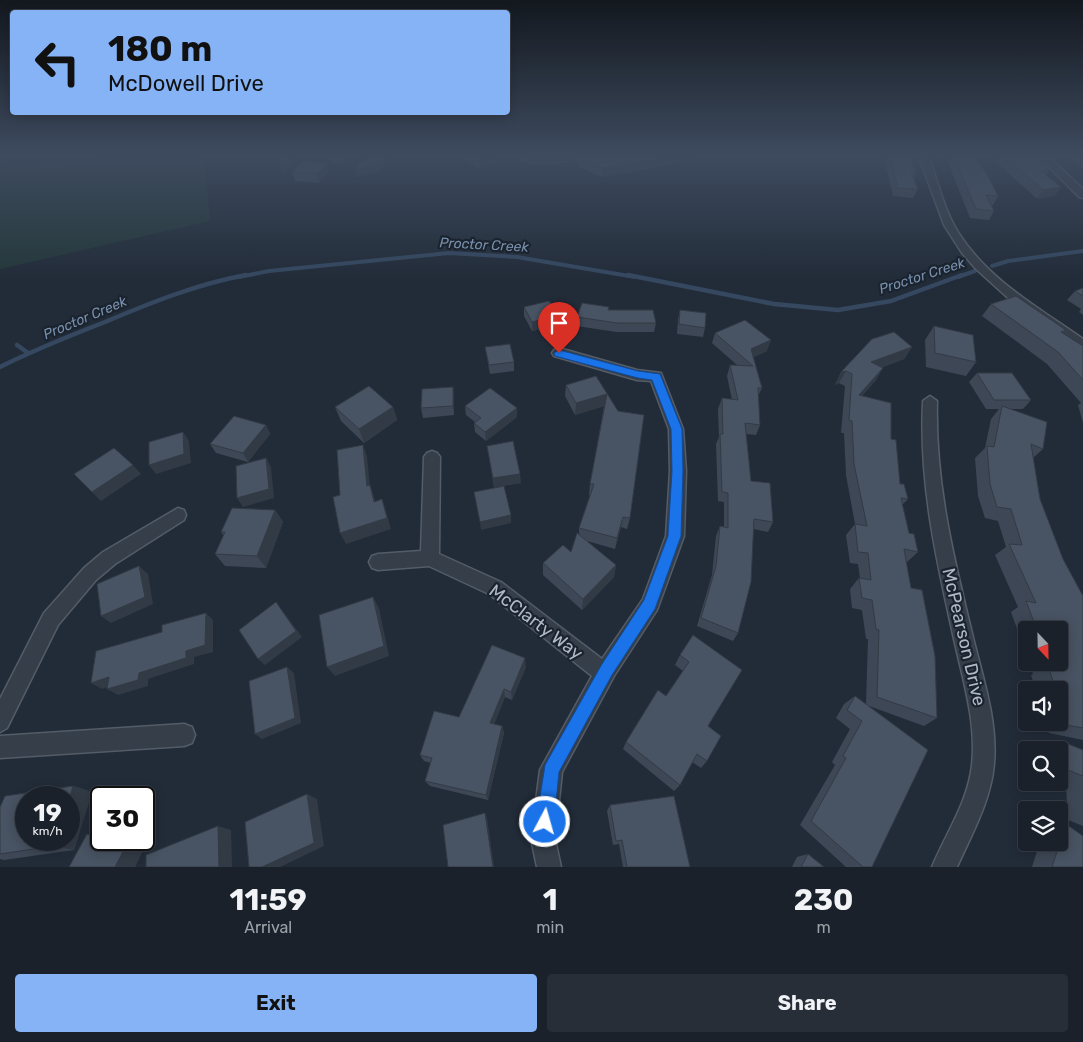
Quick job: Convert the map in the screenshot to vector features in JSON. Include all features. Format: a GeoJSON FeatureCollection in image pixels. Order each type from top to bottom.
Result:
{"type":"FeatureCollection","features":[{"type":"Feature","properties":{"kind":"street"},"geometry":{"type":"LineString","coordinates":[[939,197],[952,231],[965,249],[1009,294],[1083,345]]}},
{"type":"Feature","properties":{"kind":"street"},"geometry":{"type":"LineString","coordinates":[[549,867],[543,840],[551,770],[605,674],[650,604],[675,536],[678,471],[676,429],[656,376],[638,375],[559,353]]}},
{"type":"Feature","properties":{"kind":"street","name":"McPearson Drive"},"geometry":{"type":"LineString","coordinates":[[930,401],[929,438],[932,484],[951,582],[985,733],[983,767],[974,804],[944,867]]}},
{"type":"Feature","properties":{"kind":"street"},"geometry":{"type":"LineString","coordinates":[[430,558],[432,457]]}},
{"type":"Feature","properties":{"kind":"street"},"geometry":{"type":"LineString","coordinates":[[0,721],[51,619],[90,574],[109,558],[178,515]]}},
{"type":"Feature","properties":{"kind":"street","name":"McClarty Way"},"geometry":{"type":"LineString","coordinates":[[378,562],[430,558],[495,588],[605,674]]}},
{"type":"Feature","properties":{"kind":"street"},"geometry":{"type":"LineString","coordinates":[[0,747],[184,735]]}},
{"type":"Feature","properties":{"kind":"green space"},"geometry":{"type":"Polygon","coordinates":[[[0,197],[208,197],[210,221],[0,269],[0,197]]]}},
{"type":"Feature","properties":{"kind":"building"},"geometry":{"type":"Polygon","coordinates":[[[971,197],[987,197],[994,211],[976,209],[971,197]]]}},
{"type":"Feature","properties":{"kind":"building"},"geometry":{"type":"Polygon","coordinates":[[[1083,288],[1083,296],[1075,291],[1083,288]]]}},
{"type":"Feature","properties":{"kind":"building"},"geometry":{"type":"Polygon","coordinates":[[[1016,296],[1066,330],[1061,332],[1083,346],[1083,380],[1058,352],[991,304],[1016,296]]]}},
{"type":"Feature","properties":{"kind":"building"},"geometry":{"type":"Polygon","coordinates":[[[549,301],[558,315],[532,322],[524,307],[549,301]]]}},
{"type":"Feature","properties":{"kind":"building"},"geometry":{"type":"Polygon","coordinates":[[[582,303],[609,307],[608,310],[653,310],[656,323],[617,323],[577,317],[582,303]]]}},
{"type":"Feature","properties":{"kind":"building"},"geometry":{"type":"Polygon","coordinates":[[[680,310],[706,313],[705,328],[679,324],[680,310]]]}},
{"type":"Feature","properties":{"kind":"building"},"geometry":{"type":"Polygon","coordinates":[[[745,320],[771,340],[751,349],[762,388],[758,388],[760,425],[745,423],[751,481],[770,483],[773,522],[754,519],[751,582],[738,633],[701,618],[716,566],[720,526],[728,528],[728,493],[722,492],[720,434],[723,434],[722,398],[738,400],[730,365],[753,366],[715,333],[745,320]]]}},
{"type":"Feature","properties":{"kind":"building"},"geometry":{"type":"Polygon","coordinates":[[[934,326],[973,335],[976,362],[935,353],[934,326]]]}},
{"type":"Feature","properties":{"kind":"building"},"geometry":{"type":"Polygon","coordinates":[[[894,332],[912,347],[871,362],[883,368],[859,395],[891,403],[891,439],[896,440],[900,484],[904,484],[908,499],[901,498],[909,533],[914,534],[918,552],[904,549],[911,588],[922,590],[935,656],[937,718],[877,697],[879,630],[876,629],[872,600],[862,598],[859,578],[871,580],[868,553],[858,552],[855,524],[867,526],[854,464],[852,421],[849,420],[852,374],[846,371],[841,372],[872,339],[894,332]]]}},
{"type":"Feature","properties":{"kind":"building"},"geometry":{"type":"Polygon","coordinates":[[[510,344],[514,362],[489,365],[485,347],[510,344]]]}},
{"type":"Feature","properties":{"kind":"building"},"geometry":{"type":"Polygon","coordinates":[[[977,373],[1012,373],[1031,400],[994,400],[977,373]]]}},
{"type":"Feature","properties":{"kind":"building"},"geometry":{"type":"Polygon","coordinates":[[[596,376],[618,411],[644,415],[630,518],[623,517],[617,538],[579,528],[594,484],[590,484],[607,394],[576,403],[566,385],[596,376]]]}},
{"type":"Feature","properties":{"kind":"building"},"geometry":{"type":"Polygon","coordinates":[[[369,386],[393,407],[359,429],[335,407],[369,386]]]}},
{"type":"Feature","properties":{"kind":"building"},"geometry":{"type":"Polygon","coordinates":[[[453,387],[453,406],[421,408],[422,389],[453,387]]]}},
{"type":"Feature","properties":{"kind":"building"},"geometry":{"type":"Polygon","coordinates":[[[490,388],[517,408],[485,432],[474,423],[481,418],[465,406],[490,388]]]}},
{"type":"Feature","properties":{"kind":"building"},"geometry":{"type":"Polygon","coordinates":[[[1002,406],[1047,422],[1043,449],[1031,444],[1040,499],[1063,559],[1083,596],[1083,728],[1068,725],[1068,681],[1053,681],[1050,671],[1068,671],[1068,621],[1034,621],[1026,601],[1036,603],[1009,544],[1022,545],[1011,509],[997,507],[990,484],[987,446],[994,447],[1002,406]]]}},
{"type":"Feature","properties":{"kind":"building"},"geometry":{"type":"Polygon","coordinates":[[[234,416],[266,425],[243,453],[210,444],[234,416]]]}},
{"type":"Feature","properties":{"kind":"building"},"geometry":{"type":"Polygon","coordinates":[[[183,432],[184,454],[149,465],[149,442],[183,432]]]}},
{"type":"Feature","properties":{"kind":"building"},"geometry":{"type":"Polygon","coordinates":[[[513,441],[520,474],[493,478],[487,446],[513,441]]]}},
{"type":"Feature","properties":{"kind":"building"},"geometry":{"type":"Polygon","coordinates":[[[363,445],[367,486],[370,485],[374,502],[382,499],[387,518],[340,533],[333,497],[340,495],[337,450],[363,445]]]}},
{"type":"Feature","properties":{"kind":"building"},"geometry":{"type":"Polygon","coordinates":[[[114,448],[133,465],[92,492],[74,474],[114,448]]]}},
{"type":"Feature","properties":{"kind":"building"},"geometry":{"type":"Polygon","coordinates":[[[266,458],[269,489],[237,498],[236,466],[266,458]]]}},
{"type":"Feature","properties":{"kind":"building"},"geometry":{"type":"Polygon","coordinates":[[[504,486],[511,515],[480,522],[474,492],[504,486]]]}},
{"type":"Feature","properties":{"kind":"building"},"geometry":{"type":"Polygon","coordinates":[[[232,508],[275,510],[257,556],[215,554],[225,532],[221,532],[232,508]]]}},
{"type":"Feature","properties":{"kind":"building"},"geometry":{"type":"Polygon","coordinates":[[[577,533],[616,565],[583,599],[543,563],[563,545],[571,552],[577,533]]]}},
{"type":"Feature","properties":{"kind":"building"},"geometry":{"type":"Polygon","coordinates":[[[139,566],[145,597],[101,616],[97,584],[139,566]]]}},
{"type":"Feature","properties":{"kind":"building"},"geometry":{"type":"Polygon","coordinates":[[[373,597],[384,646],[327,667],[319,615],[373,597]]]}},
{"type":"Feature","properties":{"kind":"building"},"geometry":{"type":"Polygon","coordinates":[[[276,602],[296,631],[258,659],[239,630],[276,602]]]}},
{"type":"Feature","properties":{"kind":"building"},"geometry":{"type":"Polygon","coordinates":[[[206,613],[205,645],[186,651],[186,658],[139,673],[138,680],[107,689],[109,677],[91,683],[96,651],[162,632],[162,625],[206,613]]]}},
{"type":"Feature","properties":{"kind":"building"},"geometry":{"type":"Polygon","coordinates":[[[693,635],[742,670],[708,726],[721,736],[707,761],[697,754],[680,785],[626,742],[658,690],[666,696],[689,662],[680,655],[693,635]]]}},
{"type":"Feature","properties":{"kind":"building"},"geometry":{"type":"Polygon","coordinates":[[[492,645],[525,658],[511,692],[504,689],[490,723],[502,726],[486,795],[425,781],[432,758],[420,755],[434,711],[459,717],[492,645]]]}},
{"type":"Feature","properties":{"kind":"building"},"geometry":{"type":"Polygon","coordinates":[[[287,667],[295,718],[255,734],[249,681],[287,667]]]}},
{"type":"Feature","properties":{"kind":"building"},"geometry":{"type":"Polygon","coordinates":[[[855,696],[928,750],[872,867],[863,867],[811,821],[846,758],[843,756],[862,721],[847,710],[855,696]]]}},
{"type":"Feature","properties":{"kind":"building"},"geometry":{"type":"Polygon","coordinates":[[[1068,744],[1083,750],[1083,776],[1068,770],[1068,744]]]}},
{"type":"Feature","properties":{"kind":"building"},"geometry":{"type":"Polygon","coordinates":[[[307,794],[314,843],[262,867],[249,867],[245,822],[307,794]]]}},
{"type":"Feature","properties":{"kind":"building"},"geometry":{"type":"Polygon","coordinates":[[[15,795],[15,851],[20,851],[0,854],[0,807],[5,796],[15,795]]]}},
{"type":"Feature","properties":{"kind":"building"},"geometry":{"type":"Polygon","coordinates":[[[674,796],[690,867],[627,867],[622,840],[616,841],[610,805],[674,796]]]}},
{"type":"Feature","properties":{"kind":"building"},"geometry":{"type":"Polygon","coordinates":[[[485,813],[493,867],[448,867],[443,825],[485,813]]]}},
{"type":"Feature","properties":{"kind":"building"},"geometry":{"type":"Polygon","coordinates":[[[1068,825],[1083,836],[1083,867],[1052,867],[1057,851],[1068,851],[1068,825]]]}},
{"type":"Feature","properties":{"kind":"building"},"geometry":{"type":"Polygon","coordinates":[[[218,826],[219,867],[146,867],[146,855],[218,826]]]}},
{"type":"Feature","properties":{"kind":"building"},"geometry":{"type":"Polygon","coordinates":[[[87,834],[90,835],[90,851],[123,851],[115,867],[69,867],[78,851],[80,851],[80,847],[87,834]]]}},
{"type":"Feature","properties":{"kind":"building"},"geometry":{"type":"Polygon","coordinates":[[[808,854],[824,867],[801,867],[808,854]]]}},
{"type":"Feature","properties":{"kind":"waterway","name":"Proctor Creek"},"geometry":{"type":"LineString","coordinates":[[992,266],[1008,261],[1083,251]]}},
{"type":"Feature","properties":{"kind":"waterway","name":"Proctor Creek"},"geometry":{"type":"LineString","coordinates":[[239,277],[269,271],[449,253],[517,257],[635,277]]}},
{"type":"Feature","properties":{"kind":"waterway","name":"Proctor Creek"},"geometry":{"type":"LineString","coordinates":[[958,277],[975,271]]}},
{"type":"Feature","properties":{"kind":"waterway","name":"Proctor Creek"},"geometry":{"type":"LineString","coordinates":[[0,367],[52,343],[156,301],[210,283],[246,275]]}},
{"type":"Feature","properties":{"kind":"waterway","name":"Proctor Creek"},"geometry":{"type":"LineString","coordinates":[[628,275],[774,304],[838,310],[891,301],[962,275]]}},
{"type":"Feature","properties":{"kind":"waterway"},"geometry":{"type":"LineString","coordinates":[[17,345],[28,353]]}},
{"type":"Feature","properties":{"kind":"route"},"geometry":{"type":"LineString","coordinates":[[545,822],[551,770],[607,670],[650,604],[675,536],[678,471],[676,429],[656,376],[638,375],[559,353]]}}]}
